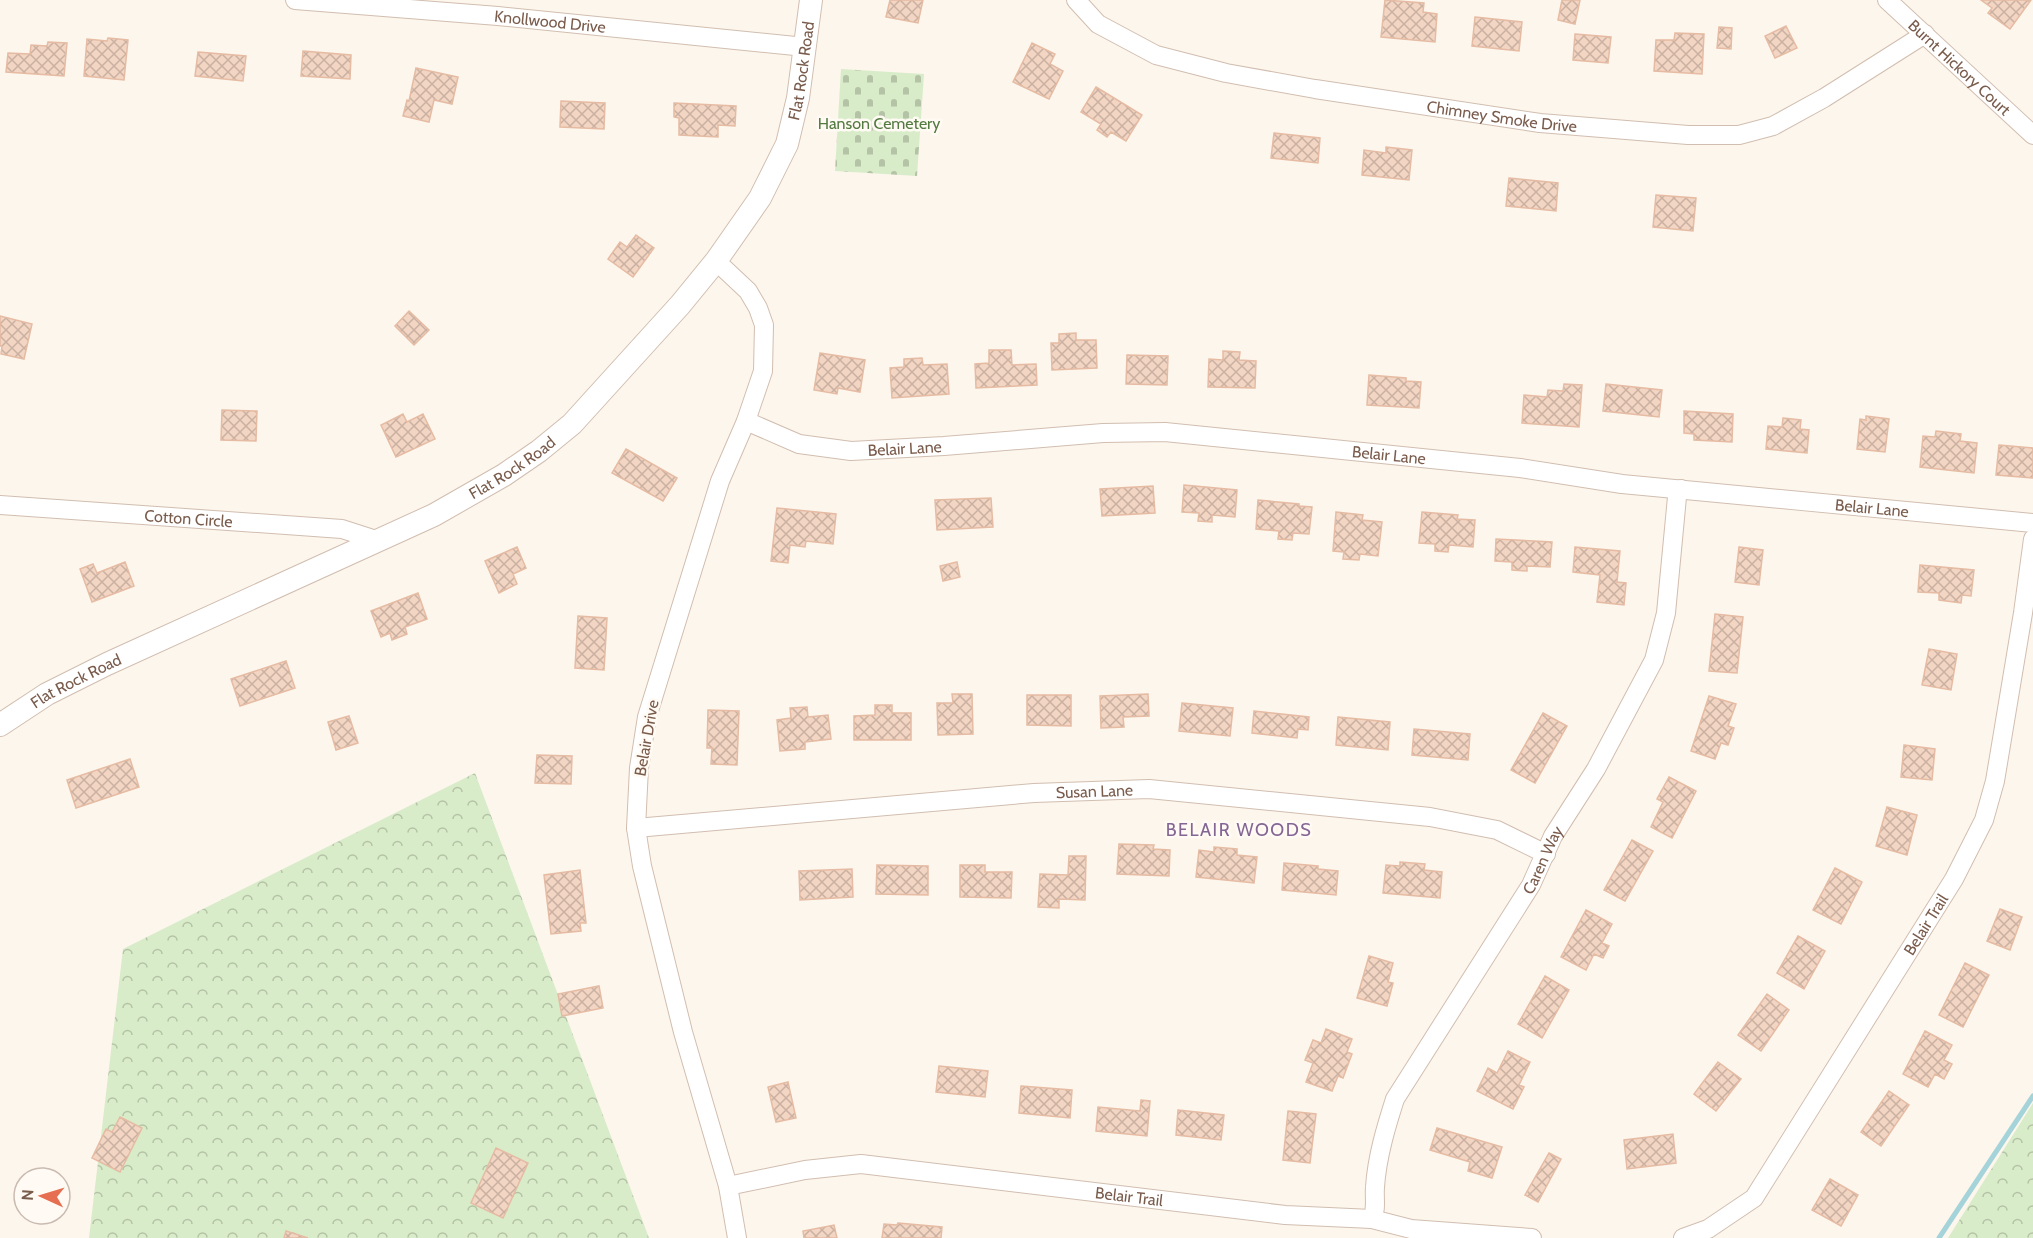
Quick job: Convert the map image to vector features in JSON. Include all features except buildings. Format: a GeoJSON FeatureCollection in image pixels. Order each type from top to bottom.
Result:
{"type":"FeatureCollection","features":[{"type":"Feature","properties":{"kind":"street","name":"Knollwood Drive"},"geometry":{"type":"LineString","coordinates":[[296,0],[499,8],[805,47]]}},
{"type":"Feature","properties":{"kind":"street","name":"Flat Rock Road"},"geometry":{"type":"LineString","coordinates":[[0,725],[47,694],[107,664],[434,515],[504,475],[572,424],[680,305],[716,261],[760,198],[787,144],[798,98],[811,0]]}},
{"type":"Feature","properties":{"kind":"street","name":"Burnt Hickory Court"},"geometry":{"type":"LineString","coordinates":[[1887,0],[2033,135]]}},
{"type":"Feature","properties":{"kind":"street","name":"Chimney Smoke Drive"},"geometry":{"type":"LineString","coordinates":[[1085,3],[1098,24],[1156,55],[1226,73],[1315,89],[1540,123],[1688,135],[1739,135],[1773,126],[1824,98],[1924,34]]}},
{"type":"Feature","properties":{"kind":"street","name":"Belair Drive"},"geometry":{"type":"LineString","coordinates":[[716,261],[748,291],[758,308],[764,325],[764,371],[746,421],[720,481],[647,717],[639,768],[636,828],[642,866],[680,1021],[728,1186],[738,1238]]}},
{"type":"Feature","properties":{"kind":"street","name":"Belair Lane"},"geometry":{"type":"LineString","coordinates":[[746,421],[799,444],[851,451],[1103,433],[1165,432],[1520,468],[1622,484],[2033,523]]}},
{"type":"Feature","properties":{"kind":"street","name":"Caren Way"},"geometry":{"type":"LineString","coordinates":[[1372,1219],[1375,1213],[1374,1187],[1385,1129],[1395,1099],[1531,885],[1553,836],[1596,768],[1654,660],[1666,614],[1677,498],[1680,489]]}},
{"type":"Feature","properties":{"kind":"street","name":"Cotton Circle"},"geometry":{"type":"LineString","coordinates":[[0,505],[342,529],[376,540]]}},
{"type":"Feature","properties":{"kind":"street","name":"Belair Trail"},"geometry":{"type":"LineString","coordinates":[[1683,1238],[1708,1229],[1754,1198],[1954,879],[1979,830],[1995,781],[2033,539]]}},
{"type":"Feature","properties":{"kind":"street","name":"Susan Lane"},"geometry":{"type":"LineString","coordinates":[[636,828],[1034,793],[1149,789],[1430,817],[1497,830],[1546,854]]}},
{"type":"Feature","properties":{"kind":"street","name":"Belair Trail"},"geometry":{"type":"LineString","coordinates":[[728,1186],[805,1170],[861,1164],[1285,1215],[1372,1219],[1411,1229],[1532,1238]]}},
{"type":"Feature","properties":{"kind":"green space","name":"Hanson Cemetery"},"geometry":{"type":"Polygon","coordinates":[[[841,69],[924,74],[917,176],[835,171],[841,69]]]}},
{"type":"Feature","properties":{"kind":"green space"},"geometry":{"type":"Polygon","coordinates":[[[475,773],[649,1238],[89,1238],[123,949],[475,773]]]}},
{"type":"Feature","properties":{"kind":"green space"},"geometry":{"type":"Polygon","coordinates":[[[2033,1103],[2033,1238],[1948,1238],[2033,1103]]]}},
{"type":"Feature","properties":{"kind":"waterway"},"geometry":{"type":"LineString","coordinates":[[1939,1238],[2033,1096]]}},
{"type":"Feature","properties":{"kind":"district","name":"BELAIR WOODS"},"geometry":{"type":"Point","coordinates":[1239,830]}}]}
